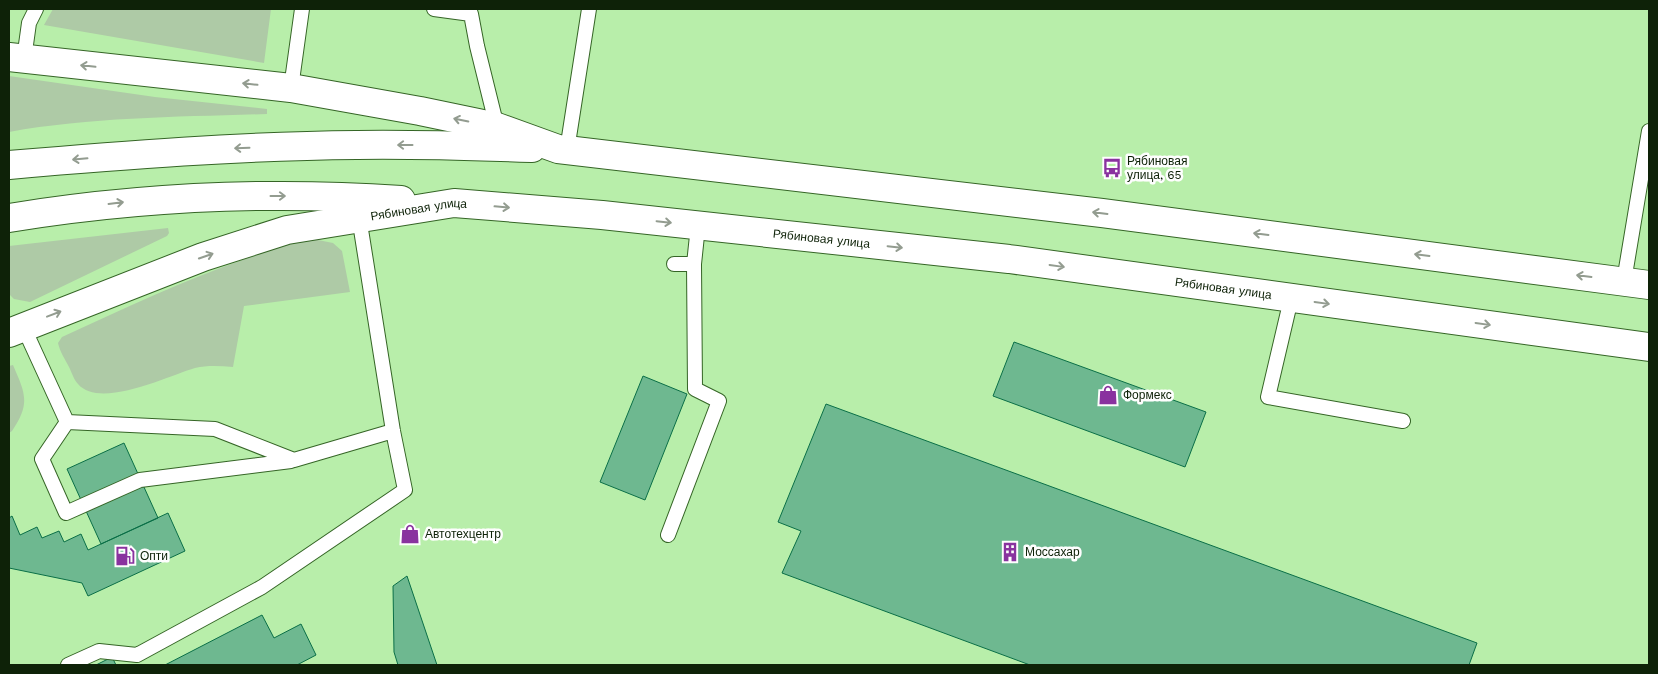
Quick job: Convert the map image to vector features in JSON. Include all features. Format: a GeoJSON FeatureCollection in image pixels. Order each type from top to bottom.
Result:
{"type":"FeatureCollection","features":[{"type":"Feature","properties":{"kind":"main road"},"geometry":{"type":"LineString","coordinates":[[16,58],[291,88],[420,111],[497,128],[563,149]]}},
{"type":"Feature","properties":{"kind":"main road"},"geometry":{"type":"LineString","coordinates":[[9,165],[243,148],[424,145],[563,149],[1092,212],[1637,283]]}},
{"type":"Feature","properties":{"kind":"main road"},"geometry":{"type":"LineString","coordinates":[[12,217],[126,202],[246,196],[353,196],[454,203]]}},
{"type":"Feature","properties":{"kind":"main road","name":"Рябиновая улица"},"geometry":{"type":"LineString","coordinates":[[16,329],[212,254],[287,230],[454,203],[698,226],[1009,259],[1649,347]]}},
{"type":"Feature","properties":{"kind":"lane"},"geometry":{"type":"LineString","coordinates":[[16,58],[36,9]]}},
{"type":"Feature","properties":{"kind":"lane"},"geometry":{"type":"LineString","coordinates":[[291,88],[302,9]]}},
{"type":"Feature","properties":{"kind":"lane"},"geometry":{"type":"LineString","coordinates":[[434,9],[471,14],[497,128]]}},
{"type":"Feature","properties":{"kind":"lane"},"geometry":{"type":"LineString","coordinates":[[563,149],[589,9]]}},
{"type":"Feature","properties":{"kind":"lane"},"geometry":{"type":"LineString","coordinates":[[1637,283],[1649,131]]}},
{"type":"Feature","properties":{"kind":"lane"},"geometry":{"type":"LineString","coordinates":[[68,665],[99,651],[137,655],[262,587],[405,490],[393,431],[360,217]]}},
{"type":"Feature","properties":{"kind":"lane"},"geometry":{"type":"LineString","coordinates":[[668,535],[719,401],[696,389],[694,264],[698,226]]}},
{"type":"Feature","properties":{"kind":"lane"},"geometry":{"type":"LineString","coordinates":[[674,264],[694,264]]}},
{"type":"Feature","properties":{"kind":"lane"},"geometry":{"type":"LineString","coordinates":[[1291,299],[1268,397],[1403,421]]}},
{"type":"Feature","properties":{"kind":"lane"},"geometry":{"type":"LineString","coordinates":[[16,329],[67,422]]}},
{"type":"Feature","properties":{"kind":"lane"},"geometry":{"type":"LineString","coordinates":[[67,422],[42,459],[66,513],[140,480],[294,460],[393,431]]}},
{"type":"Feature","properties":{"kind":"lane"},"geometry":{"type":"LineString","coordinates":[[67,422],[215,429],[294,460]]}},
{"type":"Feature","properties":{"kind":"green space"},"geometry":{"type":"Polygon","coordinates":[[[53,9],[271,9],[264,63],[44,25],[53,9]]]}},
{"type":"Feature","properties":{"kind":"green space"},"geometry":{"type":"Polygon","coordinates":[[[9,76],[155,97],[267,109],[267,114],[73,123],[9,132],[9,76]]]}},
{"type":"Feature","properties":{"kind":"green space"},"geometry":{"type":"Polygon","coordinates":[[[168,228],[169,233],[167,236],[30,302],[14,299],[9,294],[9,246],[168,228]]]}},
{"type":"Feature","properties":{"kind":"green space"},"geometry":{"type":"Polygon","coordinates":[[[313,239],[333,243],[342,251],[350,292],[244,306],[233,367],[209,366],[195,368],[153,383],[118,392],[102,393],[88,391],[75,380],[58,343],[62,337],[154,295],[224,267],[280,247],[313,239]]]}},
{"type":"Feature","properties":{"kind":"green space"},"geometry":{"type":"Polygon","coordinates":[[[13,365],[21,383],[24,405],[18,421],[9,433],[9,366],[13,365]]]}},
{"type":"Feature","properties":{"kind":"building"},"geometry":{"type":"Polygon","coordinates":[[[1014,342],[1206,412],[1185,467],[993,396],[1014,342]]]}},
{"type":"Feature","properties":{"kind":"building"},"geometry":{"type":"Polygon","coordinates":[[[643,376],[687,394],[645,500],[600,482],[643,376]]]}},
{"type":"Feature","properties":{"kind":"building","name":"Моссахар"},"geometry":{"type":"Polygon","coordinates":[[[826,404],[1477,643],[1469,665],[1030,665],[782,573],[801,531],[778,522],[826,404]]]}},
{"type":"Feature","properties":{"kind":"building"},"geometry":{"type":"Polygon","coordinates":[[[124,443],[158,518],[101,544],[67,469],[124,443]]]}},
{"type":"Feature","properties":{"kind":"building"},"geometry":{"type":"Polygon","coordinates":[[[168,513],[185,551],[88,596],[82,583],[9,568],[9,518],[12,516],[20,535],[37,527],[42,538],[59,531],[64,542],[81,534],[88,550],[168,513]]]}},
{"type":"Feature","properties":{"kind":"building"},"geometry":{"type":"Polygon","coordinates":[[[407,576],[437,665],[398,665],[394,652],[393,586],[407,576]]]}},
{"type":"Feature","properties":{"kind":"building"},"geometry":{"type":"Polygon","coordinates":[[[262,615],[274,638],[301,624],[316,655],[297,665],[165,665],[262,615]]]}},
{"type":"Feature","properties":{"kind":"building"},"geometry":{"type":"Polygon","coordinates":[[[112,657],[116,665],[96,665],[112,657]]]}},
{"type":"Feature","properties":{"kind":"place","name":"Рябиновая улица, 65"},"geometry":{"type":"Point","coordinates":[1112,168]}},
{"type":"Feature","properties":{"kind":"place","name":"Формекс"},"geometry":{"type":"Point","coordinates":[1108,395]}},
{"type":"Feature","properties":{"kind":"place","name":"Автотехцентр"},"geometry":{"type":"Point","coordinates":[410,534]}},
{"type":"Feature","properties":{"kind":"place","name":"Моссахар"},"geometry":{"type":"Point","coordinates":[1010,552]}},
{"type":"Feature","properties":{"kind":"place","name":"Опти"},"geometry":{"type":"Point","coordinates":[125,556]}}]}
